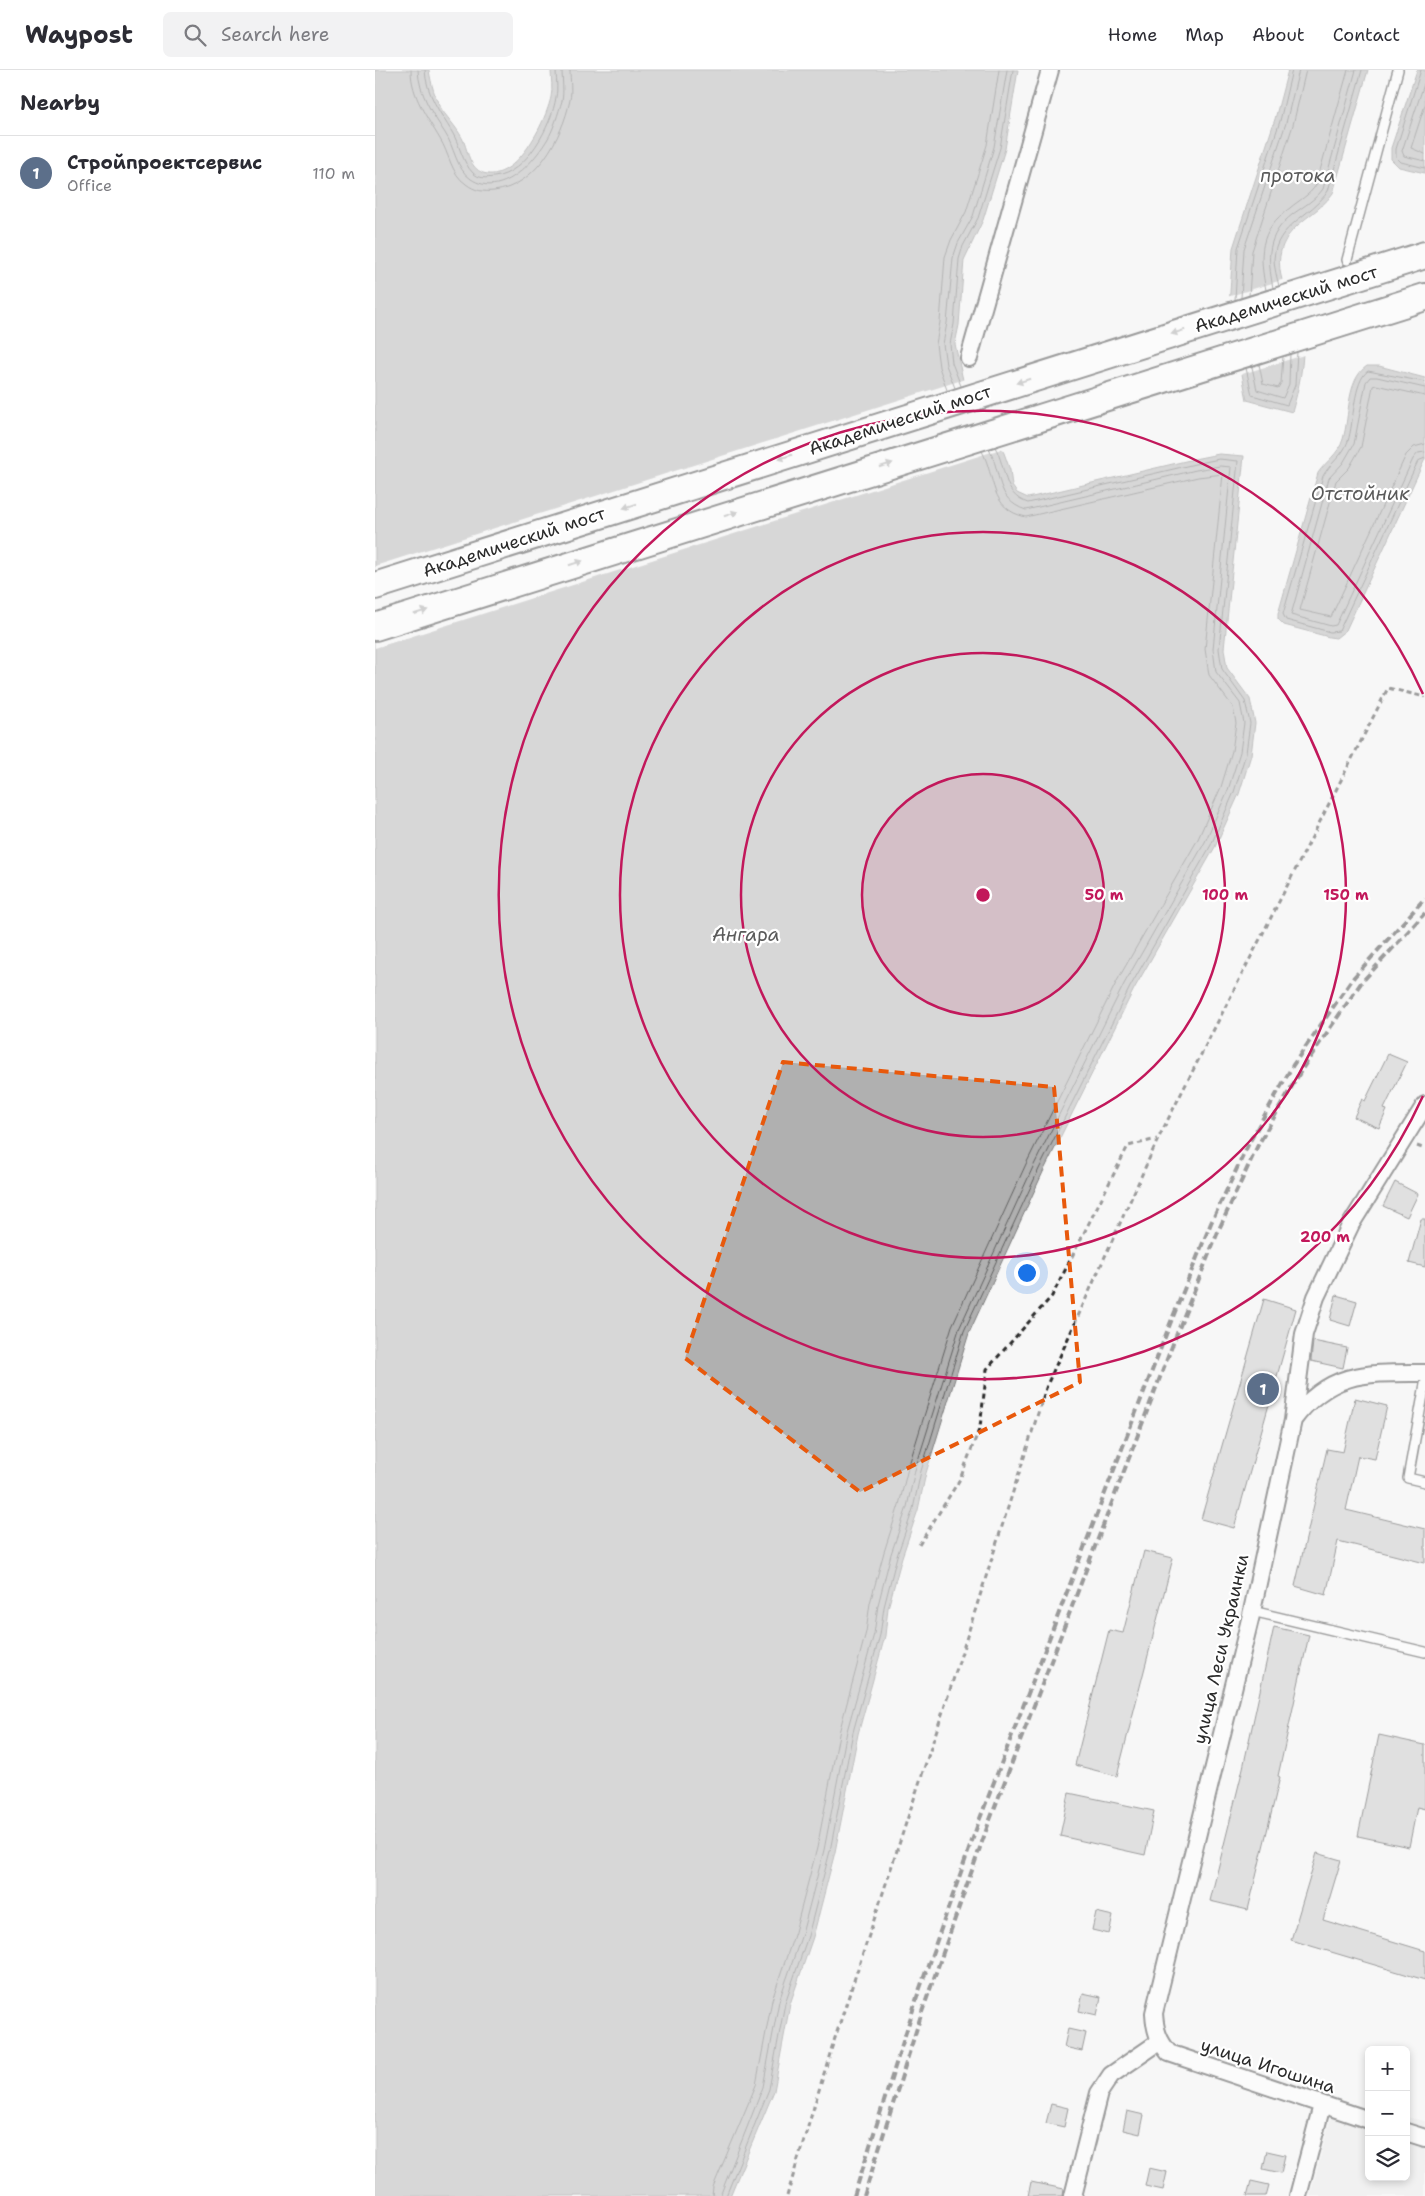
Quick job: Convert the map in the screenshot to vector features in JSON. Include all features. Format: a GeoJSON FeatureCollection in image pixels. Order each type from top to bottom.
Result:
{"type":"FeatureCollection","features":[{"type":"Feature","properties":{"kind":"main road","name":"Академический мост"},"geometry":{"type":"LineString","coordinates":[[375,586],[1425,255]]}},
{"type":"Feature","properties":{"kind":"main road"},"geometry":{"type":"LineString","coordinates":[[375,627],[1425,297]]}},
{"type":"Feature","properties":{"kind":"street"},"geometry":{"type":"LineString","coordinates":[[969,358],[1050,70]]}},
{"type":"Feature","properties":{"kind":"street","name":"улица Леси Украинки"},"geometry":{"type":"LineString","coordinates":[[1159,2042],[1155,2028],[1154,2013],[1252,1611],[1293,1420],[1304,1334],[1316,1297],[1351,1224],[1425,1105]]}},
{"type":"Feature","properties":{"kind":"street"},"geometry":{"type":"LineString","coordinates":[[1293,1420],[1317,1393],[1334,1382],[1381,1373],[1425,1373]]}},
{"type":"Feature","properties":{"kind":"street"},"geometry":{"type":"LineString","coordinates":[[1073,2196],[1099,2093],[1111,2075],[1159,2042]]}},
{"type":"Feature","properties":{"kind":"street","name":"улица Игошина"},"geometry":{"type":"LineString","coordinates":[[1159,2042],[1169,2054],[1365,2119]]}},
{"type":"Feature","properties":{"kind":"street"},"geometry":{"type":"LineString","coordinates":[[1298,2196],[1322,2105]]}},
{"type":"Feature","properties":{"kind":"street"},"geometry":{"type":"LineString","coordinates":[[1410,2133],[1425,2138]]}},
{"type":"Feature","properties":{"kind":"lane"},"geometry":{"type":"LineString","coordinates":[[1347,260],[1398,70]]}},
{"type":"Feature","properties":{"kind":"lane"},"geometry":{"type":"LineString","coordinates":[[1425,1384],[1408,1478],[1425,1482]]}},
{"type":"Feature","properties":{"kind":"lane"},"geometry":{"type":"LineString","coordinates":[[1252,1611],[1425,1652]]}},
{"type":"Feature","properties":{"kind":"path"},"geometry":{"type":"LineString","coordinates":[[787,2196],[832,2047],[948,1696],[1047,1384],[1158,1139],[1388,688],[1425,697]]}},
{"type":"Feature","properties":{"kind":"path"},"geometry":{"type":"LineString","coordinates":[[919,1545],[960,1479],[980,1427],[987,1370],[1052,1296],[1128,1146],[1158,1139]]}},
{"type":"Feature","properties":{"kind":"highlighted area"},"geometry":{"type":"Polygon","coordinates":[[[783,1062],[1054,1087],[1080,1382],[860,1492],[685,1358],[783,1062]]]}},
{"type":"Feature","properties":{"kind":"shaded area"},"geometry":{"type":"Polygon","coordinates":[[[1335,2101],[1365,2107],[1365,2181],[1410,2181],[1410,2118],[1425,2121],[1425,2196],[1310,2196],[1335,2101]]]}},
{"type":"Feature","properties":{"kind":"water","name":"Ангара"},"geometry":{"type":"Polygon","coordinates":[[[375,70],[429,70],[437,101],[462,138],[472,164],[483,173],[495,174],[507,169],[518,160],[536,134],[551,97],[551,70],[1018,70],[1005,149],[983,220],[964,260],[959,325],[955,344],[963,380],[1004,453],[1010,470],[1012,486],[1017,493],[1028,498],[1219,454],[1244,456],[1224,649],[1227,668],[1250,699],[1255,723],[1251,755],[1239,794],[1215,847],[1134,989],[1043,1172],[969,1333],[926,1473],[918,1510],[902,1557],[888,1608],[885,1636],[858,1734],[835,1852],[813,1937],[790,2004],[774,2091],[730,2196],[375,2196],[375,70]]]}},
{"type":"Feature","properties":{"kind":"water","name":"протока"},"geometry":{"type":"Polygon","coordinates":[[[1288,70],[1368,70],[1333,193],[1321,207],[1299,224],[1287,237],[1280,257],[1282,280],[1299,326],[1303,345],[1301,374],[1292,412],[1247,400],[1229,307],[1233,248],[1275,119],[1288,70]]]}},
{"type":"Feature","properties":{"kind":"water"},"geometry":{"type":"Polygon","coordinates":[[[1417,70],[1425,70],[1425,173],[1399,167],[1391,159],[1391,148],[1417,70]]]}},
{"type":"Feature","properties":{"kind":"water","name":"Отстойник"},"geometry":{"type":"Polygon","coordinates":[[[1367,366],[1379,366],[1425,378],[1425,459],[1346,630],[1336,638],[1284,625],[1278,619],[1278,614],[1318,473],[1341,444],[1355,380],[1367,366]]]}},
{"type":"Feature","properties":{"kind":"pier"},"geometry":{"type":"Polygon","coordinates":[[[1285,279],[1305,336],[1304,355],[1239,375],[1227,308],[1227,297],[1285,279]]]}},
{"type":"Feature","properties":{"kind":"pier"},"geometry":{"type":"Polygon","coordinates":[[[965,379],[1004,448],[375,648],[375,566],[965,379]]]}},
{"type":"Feature","properties":{"kind":"building"},"geometry":{"type":"Polygon","coordinates":[[[1388,1054],[1407,1062],[1384,1109],[1387,1110],[1379,1128],[1354,1117],[1362,1099],[1365,1101],[1388,1054]]]}},
{"type":"Feature","properties":{"kind":"building"},"geometry":{"type":"Polygon","coordinates":[[[1395,1182],[1418,1194],[1407,1217],[1383,1206],[1395,1182]]]}},
{"type":"Feature","properties":{"kind":"building"},"geometry":{"type":"Polygon","coordinates":[[[1421,1219],[1425,1219],[1425,1267],[1409,1263],[1421,1219]]]}},
{"type":"Feature","properties":{"kind":"building"},"geometry":{"type":"Polygon","coordinates":[[[1336,1295],[1357,1301],[1350,1326],[1330,1320],[1336,1295]]]}},
{"type":"Feature","properties":{"kind":"building"},"geometry":{"type":"Polygon","coordinates":[[[1264,1299],[1296,1309],[1234,1528],[1201,1519],[1264,1299]]]}},
{"type":"Feature","properties":{"kind":"building"},"geometry":{"type":"Polygon","coordinates":[[[1313,1341],[1347,1348],[1343,1368],[1311,1361],[1313,1341]]]}},
{"type":"Feature","properties":{"kind":"building"},"geometry":{"type":"Polygon","coordinates":[[[1355,1398],[1387,1406],[1375,1459],[1358,1456],[1346,1510],[1425,1529],[1425,1563],[1338,1541],[1326,1595],[1295,1586],[1327,1449],[1343,1452],[1355,1398]]]}},
{"type":"Feature","properties":{"kind":"building"},"geometry":{"type":"Polygon","coordinates":[[[1144,1551],[1173,1558],[1117,1776],[1075,1765],[1109,1630],[1123,1633],[1144,1551]]]}},
{"type":"Feature","properties":{"kind":"building"},"geometry":{"type":"Polygon","coordinates":[[[1274,1627],[1309,1635],[1278,1776],[1280,1777],[1248,1910],[1210,1901],[1243,1768],[1274,1627]]]}},
{"type":"Feature","properties":{"kind":"building"},"geometry":{"type":"Polygon","coordinates":[[[1379,1735],[1425,1745],[1425,1809],[1417,1807],[1409,1847],[1358,1836],[1379,1735]]]}},
{"type":"Feature","properties":{"kind":"building"},"geometry":{"type":"Polygon","coordinates":[[[1069,1793],[1154,1811],[1145,1855],[1060,1836],[1069,1793]]]}},
{"type":"Feature","properties":{"kind":"building"},"geometry":{"type":"Polygon","coordinates":[[[1317,1853],[1341,1860],[1323,1920],[1425,1951],[1425,1980],[1291,1940],[1317,1853]]]}},
{"type":"Feature","properties":{"kind":"building"},"geometry":{"type":"Polygon","coordinates":[[[1096,1912],[1113,1916],[1109,1934],[1092,1930],[1096,1912]]]}},
{"type":"Feature","properties":{"kind":"building"},"geometry":{"type":"Polygon","coordinates":[[[1083,1993],[1101,1997],[1097,2015],[1079,2011],[1083,1993]]]}},
{"type":"Feature","properties":{"kind":"building"},"geometry":{"type":"Polygon","coordinates":[[[1068,2029],[1086,2033],[1082,2051],[1064,2047],[1068,2029]]]}},
{"type":"Feature","properties":{"kind":"building"},"geometry":{"type":"Polygon","coordinates":[[[1051,2104],[1068,2108],[1064,2127],[1046,2123],[1051,2104]]]}},
{"type":"Feature","properties":{"kind":"building"},"geometry":{"type":"Polygon","coordinates":[[[1127,2111],[1144,2115],[1140,2134],[1123,2130],[1127,2111]]]}},
{"type":"Feature","properties":{"kind":"building"},"geometry":{"type":"Polygon","coordinates":[[[1267,2151],[1285,2155],[1281,2173],[1263,2169],[1267,2151]]]}},
{"type":"Feature","properties":{"kind":"building"},"geometry":{"type":"Polygon","coordinates":[[[1149,2168],[1167,2172],[1163,2190],[1145,2186],[1149,2168]]]}},
{"type":"Feature","properties":{"kind":"building"},"geometry":{"type":"Polygon","coordinates":[[[1251,2181],[1269,2185],[1266,2196],[1247,2196],[1251,2181]]]}},
{"type":"Feature","properties":{"kind":"building"},"geometry":{"type":"Polygon","coordinates":[[[1031,2182],[1064,2189],[1063,2196],[1028,2196],[1031,2182]]]}},
{"type":"Feature","properties":{"kind":"railway"},"geometry":{"type":"LineString","coordinates":[[854,2196],[919,1991],[979,1821],[1170,1324],[1211,1223],[1250,1141],[1293,1065],[1354,977],[1425,898]]}},
{"type":"Feature","properties":{"kind":"railway"},"geometry":{"type":"LineString","coordinates":[[864,2196],[922,2012],[988,1825],[1179,1328],[1220,1227],[1258,1145],[1302,1069],[1361,983],[1425,913]]}},
{"type":"Feature","properties":{"kind":"place","name":"Стройпроектсервис"},"geometry":{"type":"Point","coordinates":[1263,1389]}}]}
